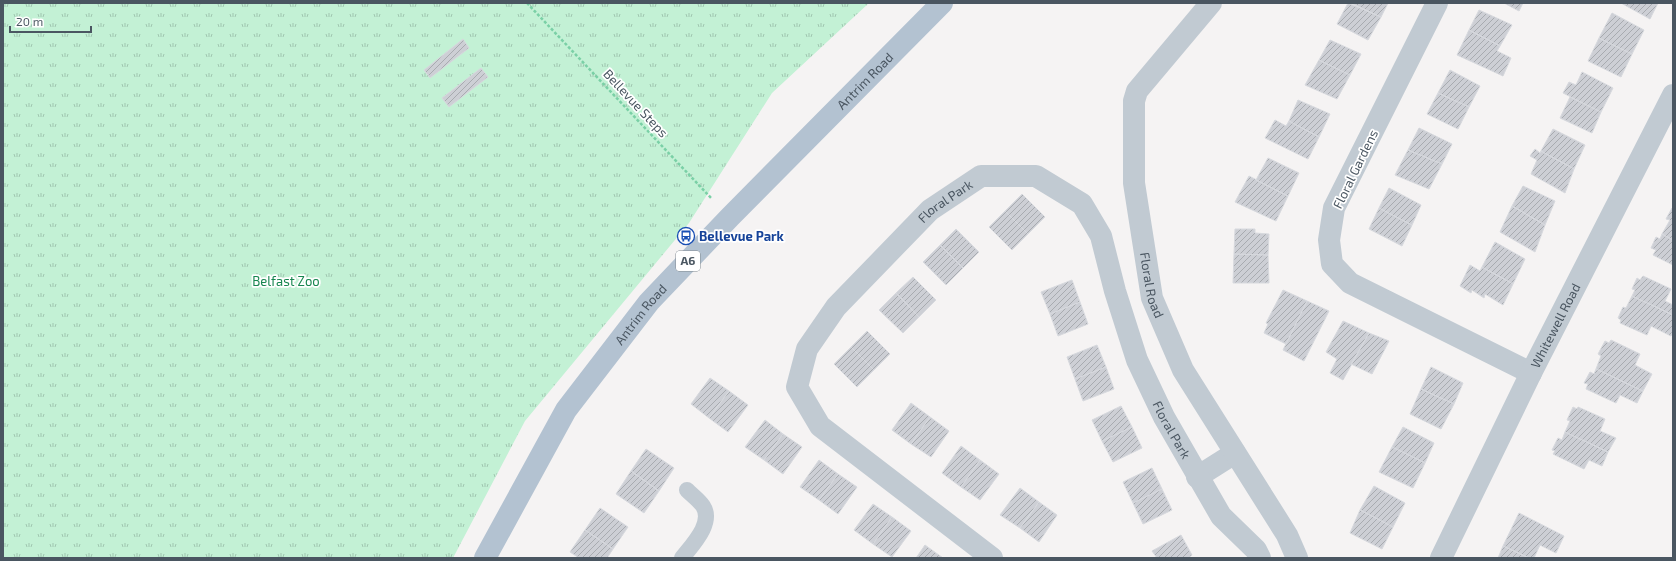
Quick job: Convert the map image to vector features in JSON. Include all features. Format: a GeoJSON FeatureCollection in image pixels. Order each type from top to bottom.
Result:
{"type":"FeatureCollection","features":[{"type":"Feature","properties":{"kind":"main road","name":"Antrim Road"},"geometry":{"type":"LineString","coordinates":[[489,556],[566,410],[649,302],[730,217],[942,3]]}},
{"type":"Feature","properties":{"kind":"street","name":"Floral Road"},"geometry":{"type":"LineString","coordinates":[[1210,3],[1137,91],[1134,102],[1134,183],[1152,298],[1183,370],[1287,535],[1297,558]]}},
{"type":"Feature","properties":{"kind":"street","name":"Floral Gardens"},"geometry":{"type":"LineString","coordinates":[[1437,3],[1334,208],[1329,240],[1332,264],[1350,283],[1531,373]]}},
{"type":"Feature","properties":{"kind":"street","name":"Whitewell Road"},"geometry":{"type":"LineString","coordinates":[[1441,558],[1531,373],[1673,95]]}},
{"type":"Feature","properties":{"kind":"street","name":"Floral Park"},"geometry":{"type":"LineString","coordinates":[[992,558],[820,426],[797,387],[807,349],[836,307],[930,210],[981,176],[1036,176],[1082,204],[1101,236],[1115,291],[1137,360],[1164,417],[1197,477],[1221,516],[1256,550],[1260,558]]}},
{"type":"Feature","properties":{"kind":"street"},"geometry":{"type":"LineString","coordinates":[[1197,477],[1235,453]]}},
{"type":"Feature","properties":{"kind":"lane"},"geometry":{"type":"LineString","coordinates":[[682,558],[700,534],[706,520],[703,506],[687,490]]}},
{"type":"Feature","properties":{"kind":"path","name":"Bellevue Steps"},"geometry":{"type":"LineString","coordinates":[[527,3],[730,217]]}},
{"type":"Feature","properties":{"kind":"green space","name":"Belfast Zoo"},"geometry":{"type":"Polygon","coordinates":[[[3,3],[869,3],[772,93],[689,223],[525,421],[453,558],[3,558],[3,3]]]}},
{"type":"Feature","properties":{"kind":"building"},"geometry":{"type":"Polygon","coordinates":[[[1348,3],[1381,17],[1368,40],[1337,24],[1348,3]]]}},
{"type":"Feature","properties":{"kind":"building"},"geometry":{"type":"Polygon","coordinates":[[[1351,3],[1388,3],[1381,17],[1351,3]]]}},
{"type":"Feature","properties":{"kind":"building"},"geometry":{"type":"Polygon","coordinates":[[[1504,3],[1523,3],[1519,11],[1504,3]]]}},
{"type":"Feature","properties":{"kind":"building"},"geometry":{"type":"Polygon","coordinates":[[[1621,3],[1658,3],[1650,19],[1621,3]]]}},
{"type":"Feature","properties":{"kind":"building"},"geometry":{"type":"Polygon","coordinates":[[[1479,10],[1512,25],[1500,46],[1469,30],[1479,10]]]}},
{"type":"Feature","properties":{"kind":"building"},"geometry":{"type":"Polygon","coordinates":[[[1612,13],[1644,30],[1632,54],[1599,38],[1612,13]]]}},
{"type":"Feature","properties":{"kind":"building"},"geometry":{"type":"Polygon","coordinates":[[[1469,30],[1500,46],[1497,51],[1511,58],[1503,76],[1457,55],[1469,30]]]}},
{"type":"Feature","properties":{"kind":"building"},"geometry":{"type":"Polygon","coordinates":[[[1599,38],[1632,54],[1621,77],[1588,61],[1599,38]]]}},
{"type":"Feature","properties":{"kind":"building"},"geometry":{"type":"Polygon","coordinates":[[[463,39],[469,48],[430,78],[424,70],[463,39]]]}},
{"type":"Feature","properties":{"kind":"building"},"geometry":{"type":"Polygon","coordinates":[[[1330,40],[1361,54],[1350,75],[1319,60],[1330,40]]]}},
{"type":"Feature","properties":{"kind":"building"},"geometry":{"type":"Polygon","coordinates":[[[1319,60],[1350,75],[1337,99],[1305,85],[1319,60]]]}},
{"type":"Feature","properties":{"kind":"building"},"geometry":{"type":"Polygon","coordinates":[[[481,68],[488,77],[449,107],[442,98],[481,68]]]}},
{"type":"Feature","properties":{"kind":"building"},"geometry":{"type":"Polygon","coordinates":[[[1450,70],[1480,86],[1469,107],[1438,93],[1450,70]]]}},
{"type":"Feature","properties":{"kind":"building"},"geometry":{"type":"Polygon","coordinates":[[[1582,72],[1613,88],[1601,112],[1563,93],[1569,82],[1576,85],[1582,72]]]}},
{"type":"Feature","properties":{"kind":"building"},"geometry":{"type":"Polygon","coordinates":[[[1438,93],[1469,107],[1458,129],[1427,114],[1438,93]]]}},
{"type":"Feature","properties":{"kind":"building"},"geometry":{"type":"Polygon","coordinates":[[[1570,97],[1601,112],[1592,133],[1560,118],[1570,97]]]}},
{"type":"Feature","properties":{"kind":"building"},"geometry":{"type":"Polygon","coordinates":[[[1298,100],[1330,114],[1319,137],[1289,121],[1298,100]]]}},
{"type":"Feature","properties":{"kind":"building"},"geometry":{"type":"Polygon","coordinates":[[[1275,120],[1286,126],[1289,121],[1319,137],[1308,159],[1265,138],[1275,120]]]}},
{"type":"Feature","properties":{"kind":"building"},"geometry":{"type":"Polygon","coordinates":[[[1419,128],[1452,144],[1442,164],[1408,150],[1419,128]]]}},
{"type":"Feature","properties":{"kind":"building"},"geometry":{"type":"Polygon","coordinates":[[[1553,129],[1585,145],[1574,169],[1541,151],[1553,129]]]}},
{"type":"Feature","properties":{"kind":"building"},"geometry":{"type":"Polygon","coordinates":[[[1535,149],[1540,153],[1541,151],[1574,169],[1565,193],[1531,174],[1537,160],[1530,156],[1535,149]]]}},
{"type":"Feature","properties":{"kind":"building"},"geometry":{"type":"Polygon","coordinates":[[[1408,150],[1442,164],[1429,189],[1395,175],[1408,150]]]}},
{"type":"Feature","properties":{"kind":"building"},"geometry":{"type":"Polygon","coordinates":[[[1268,158],[1299,173],[1288,196],[1256,180],[1268,158]]]}},
{"type":"Feature","properties":{"kind":"building"},"geometry":{"type":"Polygon","coordinates":[[[1249,176],[1288,196],[1276,221],[1235,202],[1249,176]]]}},
{"type":"Feature","properties":{"kind":"building"},"geometry":{"type":"Polygon","coordinates":[[[1523,186],[1555,201],[1545,225],[1512,206],[1523,186]]]}},
{"type":"Feature","properties":{"kind":"building"},"geometry":{"type":"Polygon","coordinates":[[[1389,188],[1421,205],[1412,225],[1379,208],[1389,188]]]}},
{"type":"Feature","properties":{"kind":"building"},"geometry":{"type":"Polygon","coordinates":[[[1022,194],[1045,217],[1028,234],[1005,211],[1022,194]]]}},
{"type":"Feature","properties":{"kind":"building"},"geometry":{"type":"Polygon","coordinates":[[[1512,206],[1545,225],[1535,252],[1500,232],[1512,206]]]}},
{"type":"Feature","properties":{"kind":"building"},"geometry":{"type":"Polygon","coordinates":[[[1379,208],[1412,225],[1402,246],[1369,229],[1379,208]]]}},
{"type":"Feature","properties":{"kind":"building"},"geometry":{"type":"Polygon","coordinates":[[[1672,208],[1673,240],[1662,234],[1670,220],[1666,219],[1672,208]]]}},
{"type":"Feature","properties":{"kind":"building"},"geometry":{"type":"Polygon","coordinates":[[[1005,211],[1028,234],[1012,250],[989,227],[1005,211]]]}},
{"type":"Feature","properties":{"kind":"building"},"geometry":{"type":"Polygon","coordinates":[[[956,229],[979,252],[963,268],[940,245],[956,229]]]}},
{"type":"Feature","properties":{"kind":"building"},"geometry":{"type":"Polygon","coordinates":[[[1235,229],[1255,229],[1255,233],[1269,234],[1268,255],[1234,254],[1235,229]]]}},
{"type":"Feature","properties":{"kind":"building"},"geometry":{"type":"Polygon","coordinates":[[[1662,234],[1673,240],[1673,265],[1653,255],[1656,250],[1651,248],[1656,237],[1660,239],[1662,234]]]}},
{"type":"Feature","properties":{"kind":"building"},"geometry":{"type":"Polygon","coordinates":[[[1495,242],[1525,259],[1513,284],[1482,267],[1495,242]]]}},
{"type":"Feature","properties":{"kind":"building"},"geometry":{"type":"Polygon","coordinates":[[[940,245],[963,268],[946,285],[923,262],[940,245]]]}},
{"type":"Feature","properties":{"kind":"building"},"geometry":{"type":"Polygon","coordinates":[[[1234,254],[1268,255],[1269,283],[1233,283],[1234,254]]]}},
{"type":"Feature","properties":{"kind":"building"},"geometry":{"type":"Polygon","coordinates":[[[1470,265],[1480,271],[1482,267],[1513,284],[1503,305],[1485,294],[1484,298],[1472,290],[1471,293],[1460,286],[1470,265]]]}},
{"type":"Feature","properties":{"kind":"building"},"geometry":{"type":"Polygon","coordinates":[[[1643,276],[1671,289],[1665,301],[1673,305],[1673,315],[1632,296],[1635,290],[1632,289],[1637,278],[1640,280],[1643,276]]]}},
{"type":"Feature","properties":{"kind":"building"},"geometry":{"type":"Polygon","coordinates":[[[913,277],[936,300],[919,317],[896,293],[913,277]]]}},
{"type":"Feature","properties":{"kind":"building"},"geometry":{"type":"Polygon","coordinates":[[[1072,280],[1080,302],[1050,314],[1041,292],[1072,280]]]}},
{"type":"Feature","properties":{"kind":"building"},"geometry":{"type":"Polygon","coordinates":[[[1283,290],[1307,301],[1286,344],[1264,333],[1268,324],[1266,323],[1283,290]]]}},
{"type":"Feature","properties":{"kind":"building"},"geometry":{"type":"Polygon","coordinates":[[[896,293],[919,317],[903,333],[879,310],[896,293]]]}},
{"type":"Feature","properties":{"kind":"building"},"geometry":{"type":"Polygon","coordinates":[[[1632,296],[1673,315],[1673,330],[1671,336],[1651,326],[1647,335],[1620,323],[1621,320],[1618,318],[1623,307],[1626,308],[1632,296]]]}},
{"type":"Feature","properties":{"kind":"building"},"geometry":{"type":"Polygon","coordinates":[[[1307,301],[1329,311],[1304,361],[1283,350],[1307,301]]]}},
{"type":"Feature","properties":{"kind":"building"},"geometry":{"type":"Polygon","coordinates":[[[1080,302],[1088,324],[1058,336],[1050,314],[1080,302]]]}},
{"type":"Feature","properties":{"kind":"building"},"geometry":{"type":"Polygon","coordinates":[[[1343,321],[1369,333],[1343,380],[1330,373],[1337,359],[1326,352],[1343,321]]]}},
{"type":"Feature","properties":{"kind":"building"},"geometry":{"type":"Polygon","coordinates":[[[867,331],[890,354],[874,370],[851,347],[867,331]]]}},
{"type":"Feature","properties":{"kind":"building"},"geometry":{"type":"Polygon","coordinates":[[[1369,333],[1389,341],[1372,374],[1351,364],[1369,333]]]}},
{"type":"Feature","properties":{"kind":"building"},"geometry":{"type":"Polygon","coordinates":[[[1611,340],[1640,354],[1635,365],[1652,374],[1643,391],[1596,369],[1601,356],[1598,354],[1605,341],[1609,343],[1611,340]]]}},
{"type":"Feature","properties":{"kind":"building"},"geometry":{"type":"Polygon","coordinates":[[[1097,345],[1106,367],[1075,379],[1067,357],[1097,345]]]}},
{"type":"Feature","properties":{"kind":"building"},"geometry":{"type":"Polygon","coordinates":[[[851,347],[874,370],[857,387],[834,364],[851,347]]]}},
{"type":"Feature","properties":{"kind":"building"},"geometry":{"type":"Polygon","coordinates":[[[1106,367],[1114,389],[1083,401],[1075,379],[1106,367]]]}},
{"type":"Feature","properties":{"kind":"building"},"geometry":{"type":"Polygon","coordinates":[[[1431,367],[1463,383],[1454,404],[1421,389],[1431,367]]]}},
{"type":"Feature","properties":{"kind":"building"},"geometry":{"type":"Polygon","coordinates":[[[1596,369],[1643,391],[1637,403],[1620,395],[1616,403],[1586,389],[1588,384],[1584,383],[1590,372],[1594,374],[1596,369]]]}},
{"type":"Feature","properties":{"kind":"building"},"geometry":{"type":"Polygon","coordinates":[[[710,378],[729,391],[709,418],[691,404],[710,378]]]}},
{"type":"Feature","properties":{"kind":"building"},"geometry":{"type":"Polygon","coordinates":[[[1421,389],[1454,404],[1441,429],[1410,414],[1421,389]]]}},
{"type":"Feature","properties":{"kind":"building"},"geometry":{"type":"Polygon","coordinates":[[[729,391],[748,405],[728,432],[709,418],[729,391]]]}},
{"type":"Feature","properties":{"kind":"building"},"geometry":{"type":"Polygon","coordinates":[[[911,403],[930,417],[911,444],[892,430],[911,403]]]}},
{"type":"Feature","properties":{"kind":"building"},"geometry":{"type":"Polygon","coordinates":[[[1121,406],[1132,427],[1102,441],[1092,420],[1121,406]]]}},
{"type":"Feature","properties":{"kind":"building"},"geometry":{"type":"Polygon","coordinates":[[[1573,407],[1577,409],[1578,407],[1605,419],[1600,431],[1616,438],[1608,452],[1565,432],[1570,421],[1567,420],[1573,407]]]}},
{"type":"Feature","properties":{"kind":"building"},"geometry":{"type":"Polygon","coordinates":[[[930,417],[949,431],[931,457],[911,444],[930,417]]]}},
{"type":"Feature","properties":{"kind":"building"},"geometry":{"type":"Polygon","coordinates":[[[765,420],[783,434],[764,460],[745,447],[765,420]]]}},
{"type":"Feature","properties":{"kind":"building"},"geometry":{"type":"Polygon","coordinates":[[[1132,427],[1142,448],[1113,462],[1102,441],[1132,427]]]}},
{"type":"Feature","properties":{"kind":"building"},"geometry":{"type":"Polygon","coordinates":[[[1403,427],[1434,443],[1425,463],[1392,447],[1403,427]]]}},
{"type":"Feature","properties":{"kind":"building"},"geometry":{"type":"Polygon","coordinates":[[[1565,432],[1608,452],[1602,466],[1589,460],[1584,469],[1553,454],[1555,451],[1552,450],[1558,438],[1562,440],[1565,432]]]}},
{"type":"Feature","properties":{"kind":"building"},"geometry":{"type":"Polygon","coordinates":[[[783,434],[802,447],[783,474],[764,460],[783,434]]]}},
{"type":"Feature","properties":{"kind":"building"},"geometry":{"type":"Polygon","coordinates":[[[961,446],[980,460],[961,487],[942,473],[961,446]]]}},
{"type":"Feature","properties":{"kind":"building"},"geometry":{"type":"Polygon","coordinates":[[[1392,447],[1425,463],[1413,488],[1379,472],[1392,447]]]}},
{"type":"Feature","properties":{"kind":"building"},"geometry":{"type":"Polygon","coordinates":[[[646,449],[674,468],[659,491],[631,471],[646,449]]]}},
{"type":"Feature","properties":{"kind":"building"},"geometry":{"type":"Polygon","coordinates":[[[819,460],[838,474],[819,500],[800,487],[819,460]]]}},
{"type":"Feature","properties":{"kind":"building"},"geometry":{"type":"Polygon","coordinates":[[[980,460],[999,474],[980,500],[961,487],[980,460]]]}},
{"type":"Feature","properties":{"kind":"building"},"geometry":{"type":"Polygon","coordinates":[[[1152,468],[1162,489],[1133,503],[1123,482],[1152,468]]]}},
{"type":"Feature","properties":{"kind":"building"},"geometry":{"type":"Polygon","coordinates":[[[631,471],[659,491],[644,513],[616,494],[631,471]]]}},
{"type":"Feature","properties":{"kind":"building"},"geometry":{"type":"Polygon","coordinates":[[[838,474],[857,487],[838,514],[819,500],[838,474]]]}},
{"type":"Feature","properties":{"kind":"building"},"geometry":{"type":"Polygon","coordinates":[[[1374,486],[1405,503],[1393,527],[1360,510],[1374,486]]]}},
{"type":"Feature","properties":{"kind":"building"},"geometry":{"type":"Polygon","coordinates":[[[1020,488],[1039,502],[1020,528],[1000,515],[1020,488]]]}},
{"type":"Feature","properties":{"kind":"building"},"geometry":{"type":"Polygon","coordinates":[[[1162,489],[1172,510],[1143,524],[1133,503],[1162,489]]]}},
{"type":"Feature","properties":{"kind":"building"},"geometry":{"type":"Polygon","coordinates":[[[1039,502],[1057,515],[1039,542],[1020,528],[1039,502]]]}},
{"type":"Feature","properties":{"kind":"building"},"geometry":{"type":"Polygon","coordinates":[[[873,504],[892,517],[873,544],[854,530],[873,504]]]}},
{"type":"Feature","properties":{"kind":"building"},"geometry":{"type":"Polygon","coordinates":[[[600,508],[628,527],[613,549],[585,530],[600,508]]]}},
{"type":"Feature","properties":{"kind":"building"},"geometry":{"type":"Polygon","coordinates":[[[1360,510],[1393,527],[1382,549],[1350,533],[1360,510]]]}},
{"type":"Feature","properties":{"kind":"building"},"geometry":{"type":"Polygon","coordinates":[[[1519,513],[1564,536],[1556,553],[1540,545],[1534,558],[1529,558],[1503,546],[1519,513]]]}},
{"type":"Feature","properties":{"kind":"building"},"geometry":{"type":"Polygon","coordinates":[[[892,517],[911,531],[892,557],[873,544],[892,517]]]}},
{"type":"Feature","properties":{"kind":"building"},"geometry":{"type":"Polygon","coordinates":[[[585,530],[613,549],[607,558],[579,558],[570,552],[585,530]]]}},
{"type":"Feature","properties":{"kind":"building"},"geometry":{"type":"Polygon","coordinates":[[[1181,535],[1192,555],[1188,558],[1157,558],[1152,551],[1181,535]]]}},
{"type":"Feature","properties":{"kind":"building"},"geometry":{"type":"Polygon","coordinates":[[[925,545],[943,558],[916,558],[925,545]]]}},
{"type":"Feature","properties":{"kind":"building"},"geometry":{"type":"Polygon","coordinates":[[[1503,546],[1529,558],[1498,558],[1503,546]]]}},
{"type":"Feature","properties":{"kind":"place","name":"Bellevue Park"},"geometry":{"type":"Point","coordinates":[686,236]}}]}
